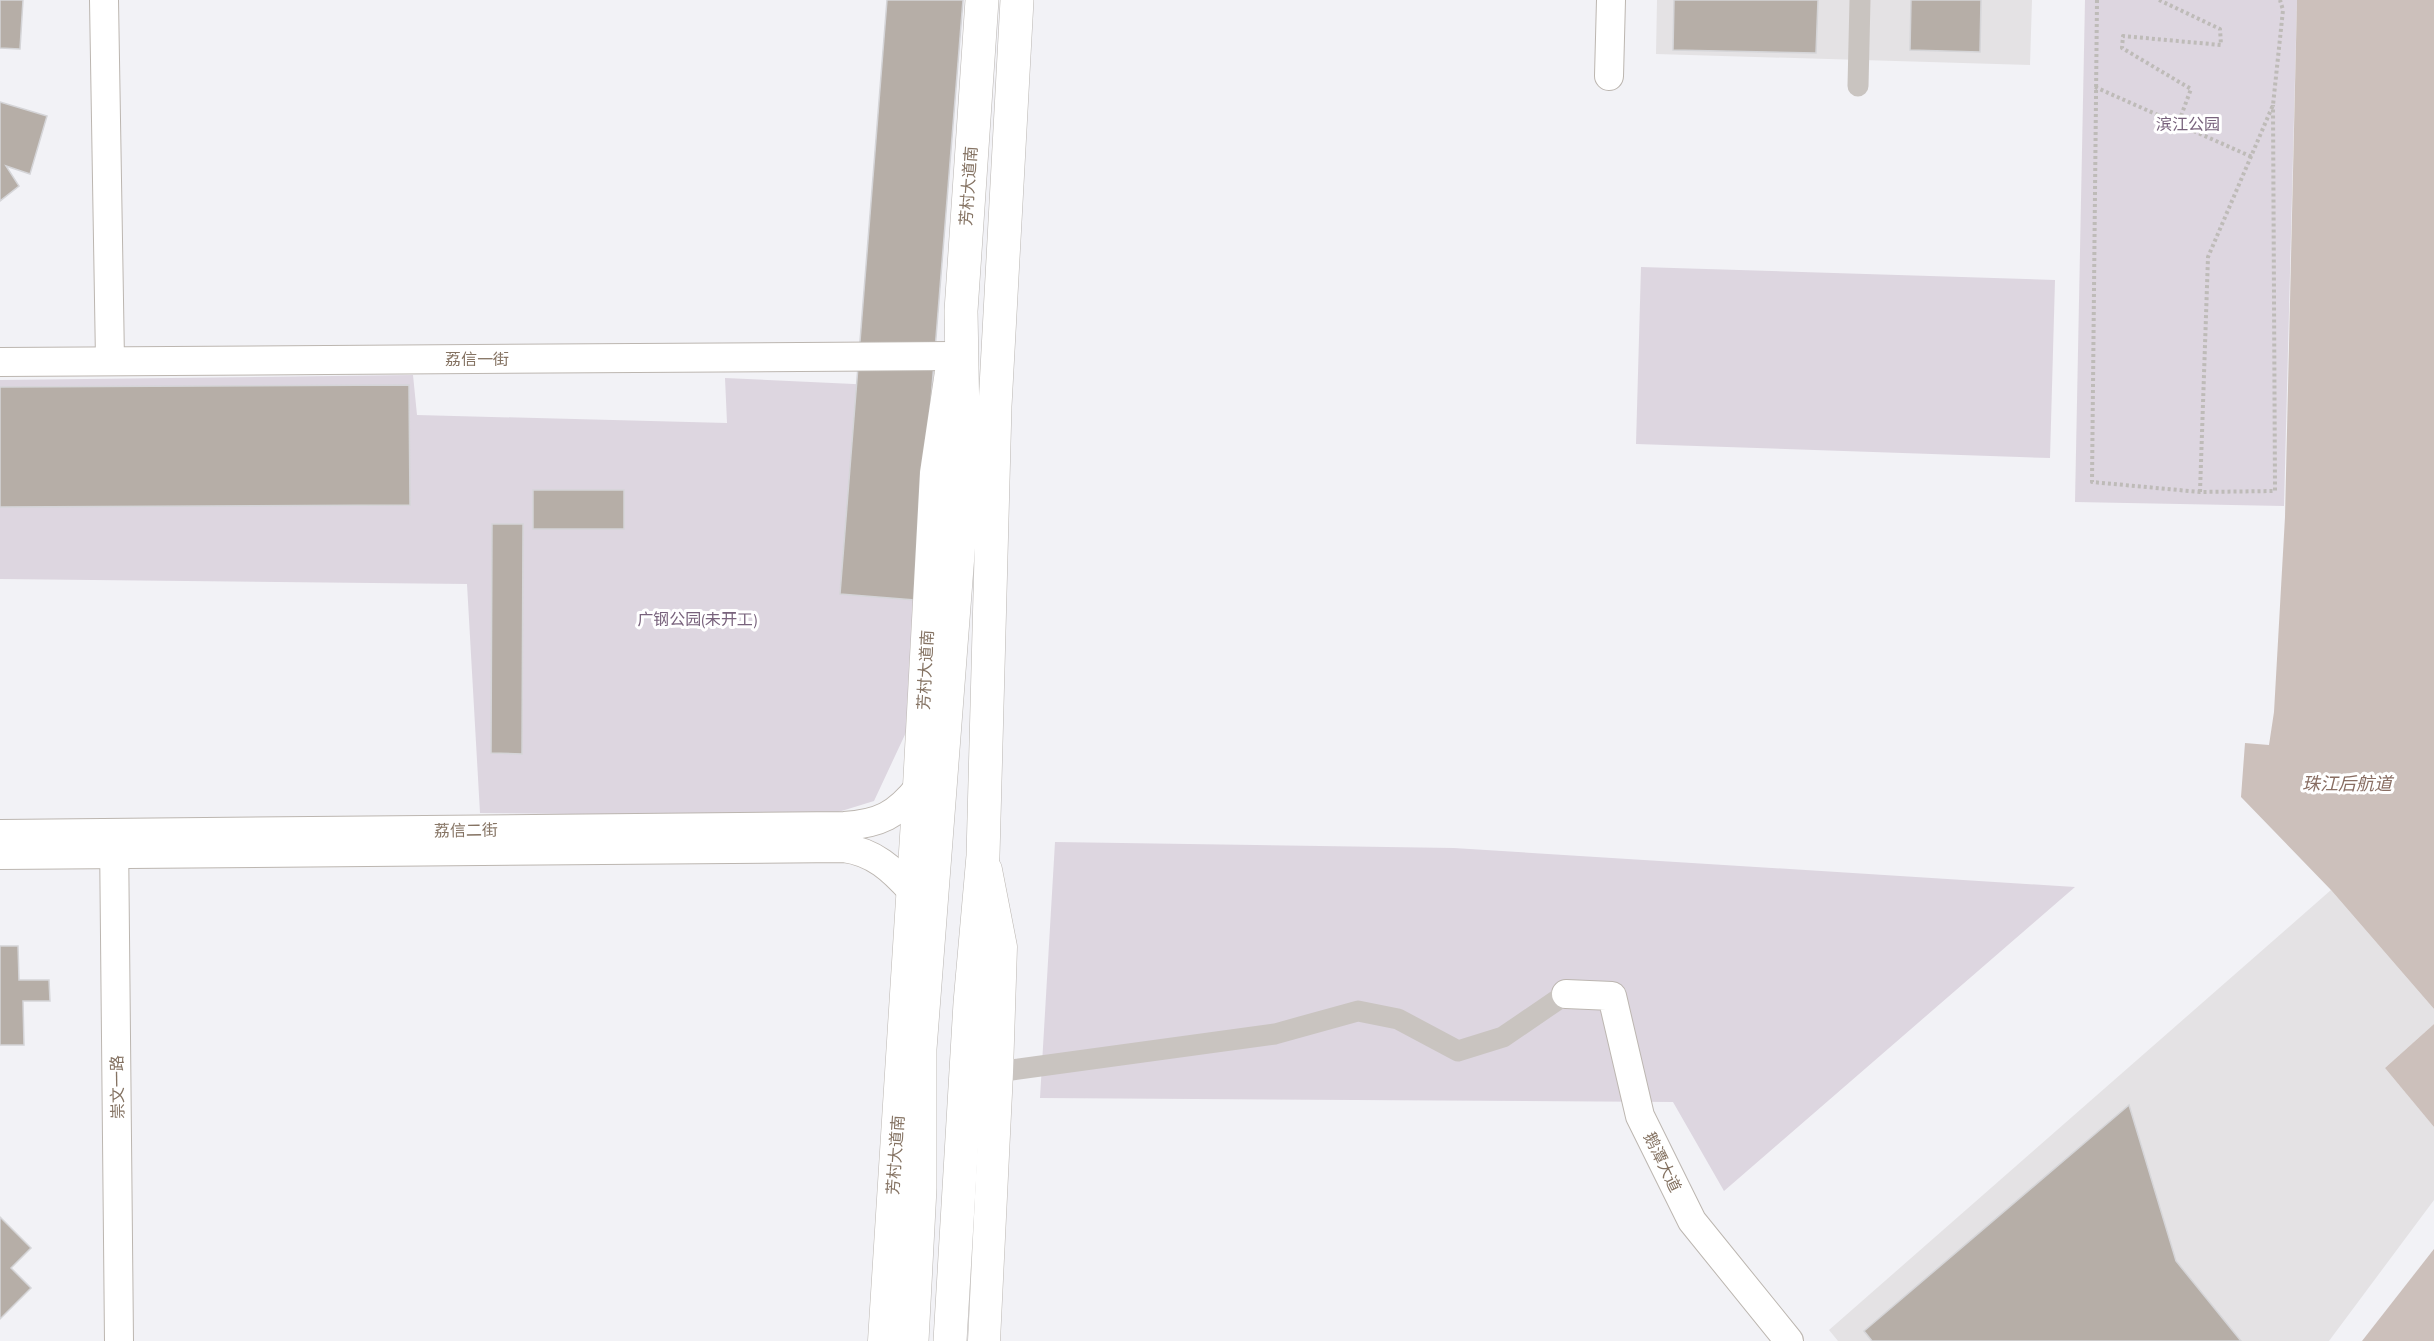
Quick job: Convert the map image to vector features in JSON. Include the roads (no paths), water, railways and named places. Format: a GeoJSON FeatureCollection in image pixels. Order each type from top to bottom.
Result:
{"type":"FeatureCollection","features":[{"type":"Feature","properties":{"kind":"highway","name":"芳村大道南"},"geometry":{"type":"LineString","coordinates":[[961,311],[982,0]]}},
{"type":"Feature","properties":{"kind":"highway"},"geometry":{"type":"LineString","coordinates":[[950,1341],[970,1003],[983,856],[994,406],[1017,0]]}},
{"type":"Feature","properties":{"kind":"highway"},"geometry":{"type":"LineString","coordinates":[[912,1341],[920,1188],[920,1049],[964,476],[961,311]]}},
{"type":"Feature","properties":{"kind":"main road","name":"芳村大道南"},"geometry":{"type":"LineString","coordinates":[[884,1341],[919,787],[936,473],[961,311]]}},
{"type":"Feature","properties":{"kind":"main road"},"geometry":{"type":"LineString","coordinates":[[983,856],[1001,947],[998,1072],[984,1341]]}},
{"type":"Feature","properties":{"kind":"street"},"geometry":{"type":"LineString","coordinates":[[104,0],[110,360]]}},
{"type":"Feature","properties":{"kind":"street"},"geometry":{"type":"LineString","coordinates":[[1609,76],[1611,0]]}},
{"type":"Feature","properties":{"kind":"street"},"geometry":{"type":"LineString","coordinates":[[1858,86],[1860,0]]}},
{"type":"Feature","properties":{"kind":"street","name":"荔信一街"},"geometry":{"type":"LineString","coordinates":[[0,362],[954,356]]}},
{"type":"Feature","properties":{"kind":"street","name":"荔信二街"},"geometry":{"type":"LineString","coordinates":[[0,855],[115,843],[861,825],[887,817],[899,809],[919,787]]}},
{"type":"Feature","properties":{"kind":"street","name":"荔信二街"},"geometry":{"type":"LineString","coordinates":[[0,834],[115,843],[844,848],[856,849],[876,858],[912,891]]}},
{"type":"Feature","properties":{"kind":"street","name":"崇文一路"},"geometry":{"type":"LineString","coordinates":[[115,843],[119,1341]]}},
{"type":"Feature","properties":{"kind":"street"},"geometry":{"type":"LineString","coordinates":[[998,1072],[1275,1034],[1358,1011],[1398,1019],[1458,1051],[1503,1037],[1566,994]]}},
{"type":"Feature","properties":{"kind":"street","name":"鹅潭大道"},"geometry":{"type":"LineString","coordinates":[[1566,994],[1612,996],[1640,1116],[1692,1221],[1789,1341]]}},
{"type":"Feature","properties":{"kind":"water","name":"珠江后航道"},"geometry":{"type":"Polygon","coordinates":[[[2297,0],[2434,0],[2434,1009],[2331,890],[2241,797],[2245,743],[2269,745],[2274,712],[2285,517],[2297,0]]]}},
{"type":"Feature","properties":{"kind":"water"},"geometry":{"type":"Polygon","coordinates":[[[2434,1024],[2434,1127],[2385,1068],[2434,1024]]]}},
{"type":"Feature","properties":{"kind":"water"},"geometry":{"type":"Polygon","coordinates":[[[2434,1249],[2434,1341],[2362,1341],[2434,1249]]]}},
{"type":"Feature","properties":{"kind":"park label","name":"滨江公园"},"geometry":{"type":"Point","coordinates":[2188,124]}},
{"type":"Feature","properties":{"kind":"park label","name":"广钢公园(未开工)"},"geometry":{"type":"Point","coordinates":[697,619]}}]}
